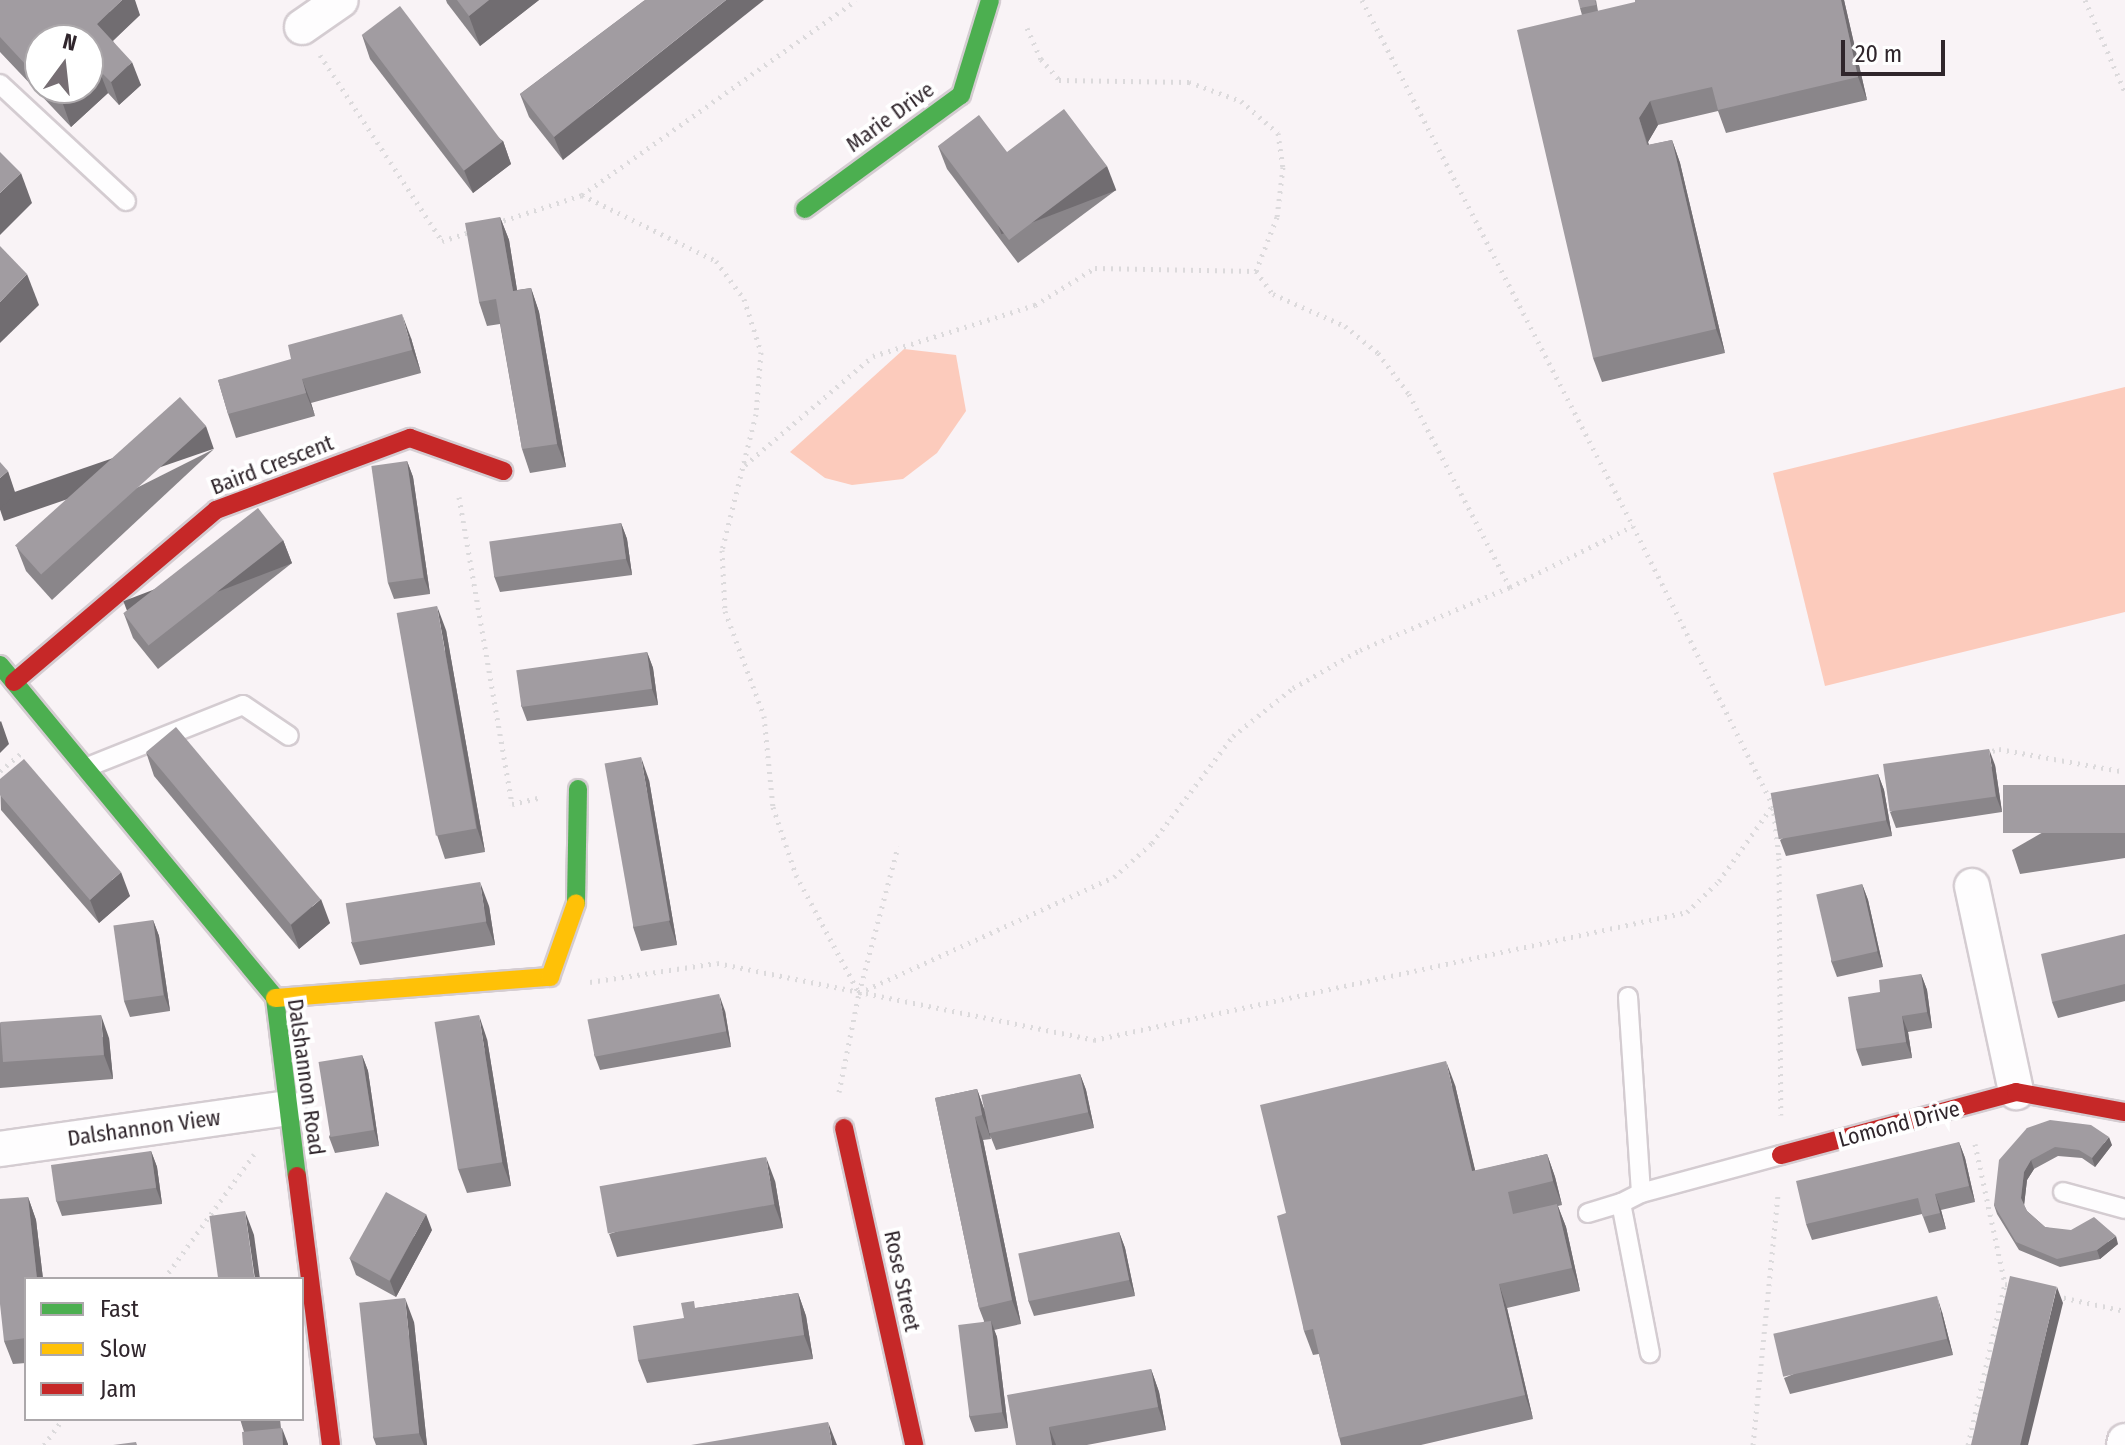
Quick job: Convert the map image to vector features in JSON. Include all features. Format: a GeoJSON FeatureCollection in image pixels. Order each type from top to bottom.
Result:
{"type":"FeatureCollection","features":[{"type":"Feature","properties":{"kind":"street"},"geometry":{"type":"LineString","coordinates":[[302,27],[341,0]]}},
{"type":"Feature","properties":{"kind":"street","name":"Marie Drive"},"geometry":{"type":"LineString","coordinates":[[805,209],[961,95],[991,9],[990,0]]}},
{"type":"Feature","properties":{"kind":"street","name":"Baird Crescent"},"geometry":{"type":"LineString","coordinates":[[14,682],[216,510],[410,438],[503,471]]}},
{"type":"Feature","properties":{"kind":"street","name":"Dalshannon Road"},"geometry":{"type":"LineString","coordinates":[[0,665],[275,998],[331,1445]]}},
{"type":"Feature","properties":{"kind":"street"},"geometry":{"type":"LineString","coordinates":[[275,998],[550,977],[580,891],[578,789]]}},
{"type":"Feature","properties":{"kind":"street"},"geometry":{"type":"LineString","coordinates":[[1972,886],[2016,1092]]}},
{"type":"Feature","properties":{"kind":"street","name":"Lomond Drive"},"geometry":{"type":"LineString","coordinates":[[1781,1155],[2016,1092],[2125,1112]]}},
{"type":"Feature","properties":{"kind":"street","name":"Dalshannon View"},"geometry":{"type":"LineString","coordinates":[[0,1149],[288,1108]]}},
{"type":"Feature","properties":{"kind":"street","name":"Rose Street"},"geometry":{"type":"LineString","coordinates":[[844,1128],[914,1445]]}},
{"type":"Feature","properties":{"kind":"lane"},"geometry":{"type":"LineString","coordinates":[[0,84],[126,201]]}},
{"type":"Feature","properties":{"kind":"lane"},"geometry":{"type":"LineString","coordinates":[[85,768],[243,705],[289,736]]}},
{"type":"Feature","properties":{"kind":"lane"},"geometry":{"type":"LineString","coordinates":[[1628,997],[1641,1193]]}},
{"type":"Feature","properties":{"kind":"lane"},"geometry":{"type":"LineString","coordinates":[[1588,1213],[1641,1193],[1781,1155]]}},
{"type":"Feature","properties":{"kind":"lane"},"geometry":{"type":"LineString","coordinates":[[2063,1192],[2125,1209]]}},
{"type":"Feature","properties":{"kind":"lane"},"geometry":{"type":"LineString","coordinates":[[1621,1203],[1650,1353]]}},
{"type":"Feature","properties":{"kind":"path"},"geometry":{"type":"LineString","coordinates":[[302,27],[442,241],[582,195],[856,0]]}},
{"type":"Feature","properties":{"kind":"path"},"geometry":{"type":"LineString","coordinates":[[1362,0],[1773,805],[1779,858],[1781,1155],[1753,1445]]}},
{"type":"Feature","properties":{"kind":"path"},"geometry":{"type":"LineString","coordinates":[[2085,0],[2125,92]]}},
{"type":"Feature","properties":{"kind":"path"},"geometry":{"type":"LineString","coordinates":[[1027,23],[1041,59],[1059,80],[1189,82],[1241,101],[1278,133],[1283,167],[1277,217],[1256,271]]}},
{"type":"Feature","properties":{"kind":"path"},"geometry":{"type":"LineString","coordinates":[[582,195],[716,261],[744,299],[761,352],[756,414],[722,550],[725,611],[764,716],[773,807],[796,875],[859,993]]}},
{"type":"Feature","properties":{"kind":"path"},"geometry":{"type":"LineString","coordinates":[[744,466],[873,356],[1035,305],[1095,268],[1256,271]]}},
{"type":"Feature","properties":{"kind":"path"},"geometry":{"type":"LineString","coordinates":[[1256,271],[1273,294],[1345,326],[1378,353],[1409,394],[1510,587]]}},
{"type":"Feature","properties":{"kind":"path"},"geometry":{"type":"LineString","coordinates":[[451,452],[512,804],[578,789]]}},
{"type":"Feature","properties":{"kind":"path"},"geometry":{"type":"LineString","coordinates":[[859,993],[1114,877],[1152,843],[1233,736],[1293,688],[1360,650],[1510,587],[1633,526]]}},
{"type":"Feature","properties":{"kind":"path"},"geometry":{"type":"LineString","coordinates":[[1968,757],[1999,749],[2125,772]]}},
{"type":"Feature","properties":{"kind":"path"},"geometry":{"type":"LineString","coordinates":[[550,977],[579,984],[717,963],[1094,1040],[1687,912],[1719,881],[1773,805],[1788,802]]}},
{"type":"Feature","properties":{"kind":"path"},"geometry":{"type":"LineString","coordinates":[[844,1128],[838,1085],[898,846]]}},
{"type":"Feature","properties":{"kind":"path"},"geometry":{"type":"LineString","coordinates":[[1967,1106],[2005,1284],[1968,1445]]}},
{"type":"Feature","properties":{"kind":"path"},"geometry":{"type":"LineString","coordinates":[[165,1277],[288,1108]]}},
{"type":"Feature","properties":{"kind":"path"},"geometry":{"type":"LineString","coordinates":[[2005,1284],[2020,1287]]}},
{"type":"Feature","properties":{"kind":"path"},"geometry":{"type":"LineString","coordinates":[[2050,1294],[2125,1311]]}},
{"type":"Feature","properties":{"kind":"path"},"geometry":{"type":"LineString","coordinates":[[44,1445],[62,1421]]}},
{"type":"Feature","properties":{"kind":"shaded area"},"geometry":{"type":"Polygon","coordinates":[[[904,349],[956,355],[966,411],[937,453],[903,479],[852,485],[825,478],[790,452],[904,349]]]}},
{"type":"Feature","properties":{"kind":"shaded area"},"geometry":{"type":"Polygon","coordinates":[[[2125,387],[2125,612],[1825,686],[1773,473],[2125,387]]]}},
{"type":"Feature","properties":{"kind":"building"},"geometry":{"type":"Polygon","coordinates":[[[0,0],[122,0],[97,24],[24,24],[24,63],[0,37],[0,0]]]}},
{"type":"Feature","properties":{"kind":"building"},"geometry":{"type":"Polygon","coordinates":[[[457,0],[489,0],[469,16],[457,0]]]}},
{"type":"Feature","properties":{"kind":"building"},"geometry":{"type":"Polygon","coordinates":[[[645,0],[726,0],[554,137],[520,94],[645,0]]]}},
{"type":"Feature","properties":{"kind":"building"},"geometry":{"type":"Polygon","coordinates":[[[1578,0],[1595,0],[1596,5],[1580,8],[1578,0]]]}},
{"type":"Feature","properties":{"kind":"building"},"geometry":{"type":"Polygon","coordinates":[[[1635,0],[1841,0],[1858,77],[1718,110],[1712,87],[1650,101],[1639,118],[1647,145],[1672,140],[1716,329],[1593,358],[1517,30],[1635,0]]]}},
{"type":"Feature","properties":{"kind":"building"},"geometry":{"type":"Polygon","coordinates":[[[400,6],[502,142],[464,171],[362,35],[400,6]]]}},
{"type":"Feature","properties":{"kind":"building"},"geometry":{"type":"Polygon","coordinates":[[[104,32],[132,62],[111,82],[104,75],[104,32]]]}},
{"type":"Feature","properties":{"kind":"building"},"geometry":{"type":"Polygon","coordinates":[[[1064,109],[1107,166],[1009,240],[938,146],[979,115],[1007,152],[1064,109]]]}},
{"type":"Feature","properties":{"kind":"building"},"geometry":{"type":"Polygon","coordinates":[[[0,152],[21,173],[0,193],[0,152]]]}},
{"type":"Feature","properties":{"kind":"building"},"geometry":{"type":"Polygon","coordinates":[[[500,217],[513,291],[531,288],[557,444],[522,449],[496,299],[479,302],[465,223],[500,217]]]}},
{"type":"Feature","properties":{"kind":"building"},"geometry":{"type":"Polygon","coordinates":[[[0,246],[27,274],[0,302],[0,246]]]}},
{"type":"Feature","properties":{"kind":"building"},"geometry":{"type":"Polygon","coordinates":[[[402,314],[412,350],[302,379],[306,393],[228,414],[218,380],[291,359],[288,345],[402,314]]]}},
{"type":"Feature","properties":{"kind":"building"},"geometry":{"type":"Polygon","coordinates":[[[180,397],[206,426],[41,575],[15,546],[180,397]]]}},
{"type":"Feature","properties":{"kind":"building"},"geometry":{"type":"Polygon","coordinates":[[[407,461],[423,578],[388,583],[371,466],[407,461]]]}},
{"type":"Feature","properties":{"kind":"building"},"geometry":{"type":"Polygon","coordinates":[[[0,462],[8,471],[0,478],[0,462]]]}},
{"type":"Feature","properties":{"kind":"building"},"geometry":{"type":"Polygon","coordinates":[[[258,508],[283,540],[148,646],[123,613],[258,508]]]}},
{"type":"Feature","properties":{"kind":"building"},"geometry":{"type":"Polygon","coordinates":[[[621,523],[626,559],[494,577],[489,542],[621,523]]]}},
{"type":"Feature","properties":{"kind":"building"},"geometry":{"type":"Polygon","coordinates":[[[437,606],[476,829],[436,836],[397,613],[437,606]]]}},
{"type":"Feature","properties":{"kind":"building"},"geometry":{"type":"Polygon","coordinates":[[[647,652],[652,689],[521,707],[516,670],[647,652]]]}},
{"type":"Feature","properties":{"kind":"building"},"geometry":{"type":"Polygon","coordinates":[[[176,727],[321,899],[291,924],[146,752],[176,727]]]}},
{"type":"Feature","properties":{"kind":"building"},"geometry":{"type":"Polygon","coordinates":[[[1989,749],[1996,797],[1890,811],[1883,764],[1989,749]]]}},
{"type":"Feature","properties":{"kind":"building"},"geometry":{"type":"Polygon","coordinates":[[[641,757],[670,920],[633,927],[605,763],[641,757]]]}},
{"type":"Feature","properties":{"kind":"building"},"geometry":{"type":"Polygon","coordinates":[[[24,759],[121,872],[90,900],[0,795],[0,779],[24,759]]]}},
{"type":"Feature","properties":{"kind":"building"},"geometry":{"type":"Polygon","coordinates":[[[1878,774],[1886,820],[1779,839],[1771,793],[1878,774]]]}},
{"type":"Feature","properties":{"kind":"building"},"geometry":{"type":"Polygon","coordinates":[[[2003,785],[2125,785],[2125,833],[2003,833],[2003,785]]]}},
{"type":"Feature","properties":{"kind":"building"},"geometry":{"type":"Polygon","coordinates":[[[480,882],[486,922],[352,943],[346,903],[480,882]]]}},
{"type":"Feature","properties":{"kind":"building"},"geometry":{"type":"Polygon","coordinates":[[[1862,884],[1878,951],[1832,962],[1816,895],[1862,884]]]}},
{"type":"Feature","properties":{"kind":"building"},"geometry":{"type":"Polygon","coordinates":[[[153,920],[164,995],[124,1001],[113,926],[153,920]]]}},
{"type":"Feature","properties":{"kind":"building"},"geometry":{"type":"Polygon","coordinates":[[[2125,934],[2125,984],[2052,1002],[2041,954],[2125,934]]]}},
{"type":"Feature","properties":{"kind":"building"},"geometry":{"type":"Polygon","coordinates":[[[1921,974],[1927,1012],[1902,1016],[1906,1042],[1856,1049],[1848,997],[1880,992],[1879,980],[1921,974]]]}},
{"type":"Feature","properties":{"kind":"building"},"geometry":{"type":"Polygon","coordinates":[[[719,994],[726,1031],[595,1057],[587,1020],[719,994]]]}},
{"type":"Feature","properties":{"kind":"building"},"geometry":{"type":"Polygon","coordinates":[[[101,1015],[104,1055],[3,1062],[0,1022],[101,1015]]]}},
{"type":"Feature","properties":{"kind":"building"},"geometry":{"type":"Polygon","coordinates":[[[479,1015],[502,1162],[458,1169],[435,1022],[479,1015]]]}},
{"type":"Feature","properties":{"kind":"building"},"geometry":{"type":"Polygon","coordinates":[[[362,1055],[374,1130],[330,1137],[319,1062],[362,1055]]]}},
{"type":"Feature","properties":{"kind":"building"},"geometry":{"type":"Polygon","coordinates":[[[1446,1061],[1472,1171],[1547,1154],[1553,1181],[1508,1192],[1513,1214],[1557,1204],[1572,1268],[1499,1284],[1525,1395],[1339,1438],[1313,1329],[1304,1331],[1277,1216],[1286,1213],[1260,1105],[1446,1061]]]}},
{"type":"Feature","properties":{"kind":"building"},"geometry":{"type":"Polygon","coordinates":[[[1080,1074],[1088,1112],[989,1133],[981,1095],[1080,1074]]]}},
{"type":"Feature","properties":{"kind":"building"},"geometry":{"type":"Polygon","coordinates":[[[977,1089],[982,1115],[975,1117],[1012,1300],[979,1308],[935,1098],[977,1089]]]}},
{"type":"Feature","properties":{"kind":"building"},"geometry":{"type":"Polygon","coordinates":[[[2050,1120],[2091,1125],[2109,1137],[2092,1158],[2079,1150],[2055,1147],[2031,1160],[2024,1172],[2021,1198],[2027,1211],[2045,1227],[2071,1230],[2094,1217],[2116,1236],[2097,1250],[2057,1259],[2016,1242],[1994,1205],[1999,1160],[2027,1128],[2050,1120]]]}},
{"type":"Feature","properties":{"kind":"building"},"geometry":{"type":"Polygon","coordinates":[[[1959,1142],[1969,1186],[1935,1194],[1940,1213],[1923,1217],[1918,1198],[1806,1224],[1796,1181],[1959,1142]]]}},
{"type":"Feature","properties":{"kind":"building"},"geometry":{"type":"Polygon","coordinates":[[[151,1151],[156,1188],[56,1202],[51,1165],[151,1151]]]}},
{"type":"Feature","properties":{"kind":"building"},"geometry":{"type":"Polygon","coordinates":[[[766,1157],[774,1204],[608,1234],[600,1186],[766,1157]]]}},
{"type":"Feature","properties":{"kind":"building"},"geometry":{"type":"Polygon","coordinates":[[[386,1192],[426,1214],[389,1281],[349,1258],[386,1192]]]}},
{"type":"Feature","properties":{"kind":"building"},"geometry":{"type":"Polygon","coordinates":[[[28,1197],[37,1277],[24,1277],[24,1338],[4,1341],[0,1304],[0,1199],[28,1197]]]}},
{"type":"Feature","properties":{"kind":"building"},"geometry":{"type":"Polygon","coordinates":[[[245,1211],[254,1277],[218,1277],[209,1216],[245,1211]]]}},
{"type":"Feature","properties":{"kind":"building"},"geometry":{"type":"Polygon","coordinates":[[[1119,1232],[1129,1280],[1028,1301],[1018,1253],[1119,1232]]]}},
{"type":"Feature","properties":{"kind":"building"},"geometry":{"type":"Polygon","coordinates":[[[2010,1276],[2057,1287],[2020,1445],[1971,1445],[2010,1276]]]}},
{"type":"Feature","properties":{"kind":"building"},"geometry":{"type":"Polygon","coordinates":[[[798,1293],[804,1335],[638,1360],[633,1326],[684,1318],[681,1303],[694,1301],[695,1308],[798,1293]]]}},
{"type":"Feature","properties":{"kind":"building"},"geometry":{"type":"Polygon","coordinates":[[[1937,1296],[1947,1339],[1783,1377],[1773,1334],[1937,1296]]]}},
{"type":"Feature","properties":{"kind":"building"},"geometry":{"type":"Polygon","coordinates":[[[405,1298],[419,1433],[373,1438],[359,1303],[405,1298]]]}},
{"type":"Feature","properties":{"kind":"building"},"geometry":{"type":"Polygon","coordinates":[[[991,1321],[1002,1412],[969,1416],[958,1325],[991,1321]]]}},
{"type":"Feature","properties":{"kind":"building"},"geometry":{"type":"Polygon","coordinates":[[[1151,1369],[1158,1407],[1049,1427],[1052,1445],[1016,1445],[1007,1395],[1151,1369]]]}},
{"type":"Feature","properties":{"kind":"building"},"geometry":{"type":"Polygon","coordinates":[[[828,1422],[832,1445],[691,1445],[828,1422]]]}},
{"type":"Feature","properties":{"kind":"building"},"geometry":{"type":"Polygon","coordinates":[[[282,1428],[283,1445],[243,1445],[242,1432],[282,1428]]]}},
{"type":"Feature","properties":{"kind":"traffic: fast"},"geometry":{"type":"LineString","coordinates":[[805,209],[961,95],[990,0]]}},
{"type":"Feature","properties":{"kind":"traffic: fast"},"geometry":{"type":"LineString","coordinates":[[0,665],[275,998],[297,1176]]}},
{"type":"Feature","properties":{"kind":"traffic: fast"},"geometry":{"type":"LineString","coordinates":[[576,903],[578,789]]}},
{"type":"Feature","properties":{"kind":"traffic: slow"},"geometry":{"type":"LineString","coordinates":[[275,998],[550,977],[576,903]]}},
{"type":"Feature","properties":{"kind":"traffic: jam"},"geometry":{"type":"LineString","coordinates":[[14,682],[216,510],[410,438],[503,471]]}},
{"type":"Feature","properties":{"kind":"traffic: jam"},"geometry":{"type":"LineString","coordinates":[[1781,1155],[2016,1092],[2125,1112]]}},
{"type":"Feature","properties":{"kind":"traffic: jam"},"geometry":{"type":"LineString","coordinates":[[844,1128],[914,1445]]}},
{"type":"Feature","properties":{"kind":"traffic: jam"},"geometry":{"type":"LineString","coordinates":[[297,1176],[331,1445]]}}]}
